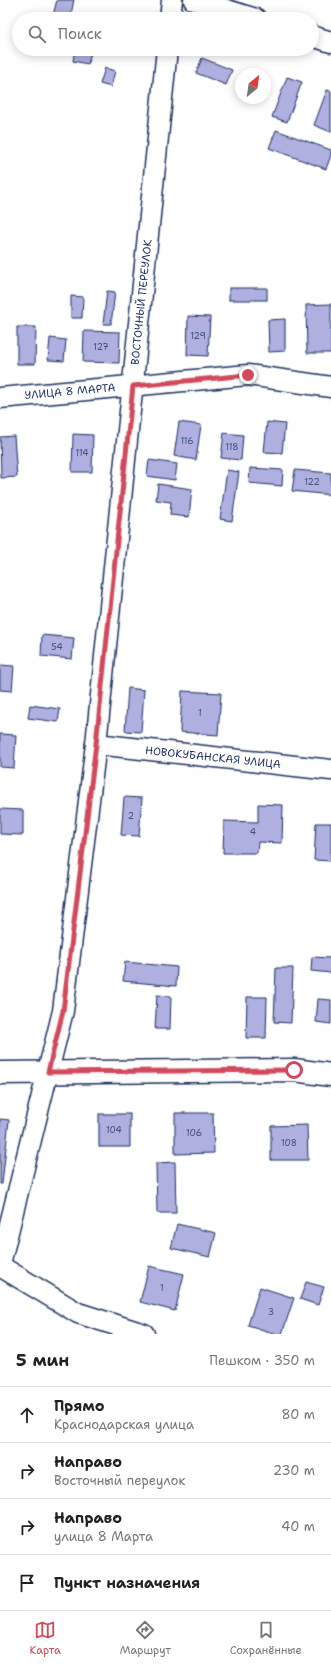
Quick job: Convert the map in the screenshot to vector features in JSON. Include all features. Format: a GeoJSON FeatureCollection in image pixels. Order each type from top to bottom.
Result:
{"type":"FeatureCollection","features":[{"type":"Feature","properties":{"kind":"street"},"geometry":{"type":"LineString","coordinates":[[171,12],[172,0]]}},
{"type":"Feature","properties":{"kind":"street"},"geometry":{"type":"LineString","coordinates":[[194,0],[233,12]]}},
{"type":"Feature","properties":{"kind":"street"},"geometry":{"type":"LineString","coordinates":[[319,38],[331,42]]}},
{"type":"Feature","properties":{"kind":"street","name":"ВОСТОЧНЫЙ ПЕРЕУЛОК"},"geometry":{"type":"LineString","coordinates":[[0,1265],[63,1011],[96,744],[166,56]]}},
{"type":"Feature","properties":{"kind":"street","name":"УЛИЦА 8 МАРТА"},"geometry":{"type":"LineString","coordinates":[[0,398],[248,375],[331,387]]}},
{"type":"Feature","properties":{"kind":"street","name":"НОВОКУБАНСКАЯ УЛИЦА"},"geometry":{"type":"LineString","coordinates":[[96,744],[331,770]]}},
{"type":"Feature","properties":{"kind":"street"},"geometry":{"type":"LineString","coordinates":[[0,1073],[294,1070],[331,1075]]}},
{"type":"Feature","properties":{"kind":"street"},"geometry":{"type":"LineString","coordinates":[[0,1265],[78,1312],[144,1334]]}},
{"type":"Feature","properties":{"kind":"building"},"geometry":{"type":"Polygon","coordinates":[[[57,0],[74,0],[71,12],[54,12],[57,0]]]}},
{"type":"Feature","properties":{"kind":"building"},"geometry":{"type":"Polygon","coordinates":[[[74,56],[90,56],[88,64],[73,61],[74,56]]]}},
{"type":"Feature","properties":{"kind":"building"},"geometry":{"type":"Polygon","coordinates":[[[202,58],[232,70],[226,85],[196,73],[202,58]]]}},
{"type":"Feature","properties":{"kind":"building"},"geometry":{"type":"Polygon","coordinates":[[[105,68],[115,71],[111,87],[100,84],[105,68]]]}},
{"type":"Feature","properties":{"kind":"building"},"geometry":{"type":"Polygon","coordinates":[[[287,77],[302,82],[287,122],[272,117],[287,77]]]}},
{"type":"Feature","properties":{"kind":"building"},"geometry":{"type":"Polygon","coordinates":[[[327,90],[331,91],[331,132],[314,125],[327,90]]]}},
{"type":"Feature","properties":{"kind":"building"},"geometry":{"type":"Polygon","coordinates":[[[276,130],[331,150],[331,155],[326,169],[269,148],[276,130]]]}},
{"type":"Feature","properties":{"kind":"building"},"geometry":{"type":"Polygon","coordinates":[[[229,288],[267,288],[267,300],[229,300],[229,288]]]}},
{"type":"Feature","properties":{"kind":"building"},"geometry":{"type":"Polygon","coordinates":[[[107,291],[115,292],[111,324],[103,324],[107,291]]]}},
{"type":"Feature","properties":{"kind":"building"},"geometry":{"type":"Polygon","coordinates":[[[71,296],[83,297],[82,318],[71,318],[71,296]]]}},
{"type":"Feature","properties":{"kind":"building"},"geometry":{"type":"Polygon","coordinates":[[[331,304],[331,353],[307,353],[306,305],[331,304]]]}},
{"type":"Feature","properties":{"kind":"building"},"geometry":{"type":"Polygon","coordinates":[[[188,316],[210,317],[208,356],[187,355],[188,316]]]}},
{"type":"Feature","properties":{"kind":"building"},"geometry":{"type":"Polygon","coordinates":[[[285,319],[285,351],[269,352],[268,320],[285,319]]]}},
{"type":"Feature","properties":{"kind":"building"},"geometry":{"type":"Polygon","coordinates":[[[17,327],[36,327],[35,364],[17,364],[17,327]]]}},
{"type":"Feature","properties":{"kind":"building"},"geometry":{"type":"Polygon","coordinates":[[[84,331],[120,332],[119,363],[83,362],[84,331]]]}},
{"type":"Feature","properties":{"kind":"building"},"geometry":{"type":"Polygon","coordinates":[[[50,338],[66,340],[64,361],[48,360],[50,338]]]}},
{"type":"Feature","properties":{"kind":"building"},"geometry":{"type":"Polygon","coordinates":[[[179,422],[201,425],[196,460],[174,456],[179,422]]]}},
{"type":"Feature","properties":{"kind":"building"},"geometry":{"type":"Polygon","coordinates":[[[267,422],[285,424],[282,453],[264,452],[267,422]]]}},
{"type":"Feature","properties":{"kind":"building"},"geometry":{"type":"Polygon","coordinates":[[[224,433],[243,435],[241,460],[221,458],[224,433]]]}},
{"type":"Feature","properties":{"kind":"building"},"geometry":{"type":"Polygon","coordinates":[[[73,434],[93,435],[92,472],[72,472],[73,434]]]}},
{"type":"Feature","properties":{"kind":"building"},"geometry":{"type":"Polygon","coordinates":[[[14,436],[17,477],[1,478],[0,437],[14,436]]]}},
{"type":"Feature","properties":{"kind":"building"},"geometry":{"type":"Polygon","coordinates":[[[149,460],[177,464],[175,480],[147,476],[149,460]]]}},
{"type":"Feature","properties":{"kind":"building"},"geometry":{"type":"Polygon","coordinates":[[[250,468],[283,470],[282,486],[249,483],[250,468]]]}},
{"type":"Feature","properties":{"kind":"building"},"geometry":{"type":"Polygon","coordinates":[[[227,470],[239,472],[232,521],[220,519],[227,470]]]}},
{"type":"Feature","properties":{"kind":"building"},"geometry":{"type":"Polygon","coordinates":[[[295,470],[331,473],[331,495],[292,491],[295,470]]]}},
{"type":"Feature","properties":{"kind":"building"},"geometry":{"type":"Polygon","coordinates":[[[158,484],[192,489],[189,517],[170,515],[171,502],[156,500],[158,484]]]}},
{"type":"Feature","properties":{"kind":"building"},"geometry":{"type":"Polygon","coordinates":[[[42,635],[74,638],[72,659],[41,656],[42,635]]]}},
{"type":"Feature","properties":{"kind":"building"},"geometry":{"type":"Polygon","coordinates":[[[0,665],[14,666],[12,691],[0,690],[0,665]]]}},
{"type":"Feature","properties":{"kind":"building"},"geometry":{"type":"Polygon","coordinates":[[[128,688],[144,690],[141,732],[125,731],[128,688]]]}},
{"type":"Feature","properties":{"kind":"building"},"geometry":{"type":"Polygon","coordinates":[[[182,691],[221,693],[218,735],[180,732],[182,691]]]}},
{"type":"Feature","properties":{"kind":"building"},"geometry":{"type":"Polygon","coordinates":[[[30,705],[60,709],[58,722],[28,718],[30,705]]]}},
{"type":"Feature","properties":{"kind":"building"},"geometry":{"type":"Polygon","coordinates":[[[0,734],[16,735],[14,768],[0,767],[0,734]]]}},
{"type":"Feature","properties":{"kind":"building"},"geometry":{"type":"Polygon","coordinates":[[[124,797],[142,798],[139,836],[121,835],[124,797]]]}},
{"type":"Feature","properties":{"kind":"building"},"geometry":{"type":"Polygon","coordinates":[[[258,804],[283,805],[282,843],[258,842],[257,853],[223,853],[224,821],[258,822],[258,804]]]}},
{"type":"Feature","properties":{"kind":"building"},"geometry":{"type":"Polygon","coordinates":[[[0,809],[23,810],[23,835],[0,834],[0,809]]]}},
{"type":"Feature","properties":{"kind":"building"},"geometry":{"type":"Polygon","coordinates":[[[316,823],[331,823],[331,861],[314,860],[316,823]]]}},
{"type":"Feature","properties":{"kind":"building"},"geometry":{"type":"Polygon","coordinates":[[[312,957],[331,958],[331,973],[311,971],[312,957]]]}},
{"type":"Feature","properties":{"kind":"building"},"geometry":{"type":"Polygon","coordinates":[[[125,962],[177,967],[176,986],[123,981],[125,962]]]}},
{"type":"Feature","properties":{"kind":"building"},"geometry":{"type":"Polygon","coordinates":[[[276,968],[293,968],[291,1023],[274,1022],[276,968]]]}},
{"type":"Feature","properties":{"kind":"building"},"geometry":{"type":"Polygon","coordinates":[[[157,995],[171,996],[170,1029],[155,1029],[157,995]]]}},
{"type":"Feature","properties":{"kind":"building"},"geometry":{"type":"Polygon","coordinates":[[[247,997],[267,997],[266,1038],[246,1038],[247,997]]]}},
{"type":"Feature","properties":{"kind":"building"},"geometry":{"type":"Polygon","coordinates":[[[318,999],[331,1000],[331,1024],[316,1022],[318,999]]]}},
{"type":"Feature","properties":{"kind":"building"},"geometry":{"type":"Polygon","coordinates":[[[175,1113],[213,1113],[214,1153],[175,1154],[175,1113]]]}},
{"type":"Feature","properties":{"kind":"building"},"geometry":{"type":"Polygon","coordinates":[[[99,1114],[130,1114],[130,1147],[99,1147],[99,1114]]]}},
{"type":"Feature","properties":{"kind":"building"},"geometry":{"type":"Polygon","coordinates":[[[0,1119],[9,1120],[2,1184],[0,1184],[0,1119]]]}},
{"type":"Feature","properties":{"kind":"building"},"geometry":{"type":"Polygon","coordinates":[[[307,1125],[308,1160],[271,1160],[271,1126],[307,1125]]]}},
{"type":"Feature","properties":{"kind":"building"},"geometry":{"type":"Polygon","coordinates":[[[175,1162],[176,1213],[157,1213],[156,1163],[175,1162]]]}},
{"type":"Feature","properties":{"kind":"building"},"geometry":{"type":"Polygon","coordinates":[[[177,1224],[216,1233],[210,1257],[171,1248],[177,1224]]]}},
{"type":"Feature","properties":{"kind":"building"},"geometry":{"type":"Polygon","coordinates":[[[149,1266],[184,1274],[175,1311],[140,1302],[149,1266]]]}},
{"type":"Feature","properties":{"kind":"building"},"geometry":{"type":"Polygon","coordinates":[[[306,1282],[324,1287],[318,1305],[300,1299],[306,1282]]]}},
{"type":"Feature","properties":{"kind":"building"},"geometry":{"type":"Polygon","coordinates":[[[260,1287],[294,1298],[282,1334],[276,1334],[248,1325],[260,1287]]]}},
{"type":"Feature","properties":{"kind":"route"},"geometry":{"type":"LineString","coordinates":[[248,375],[133,386],[96,744],[63,1011],[48,1072],[294,1070]]}}]}
